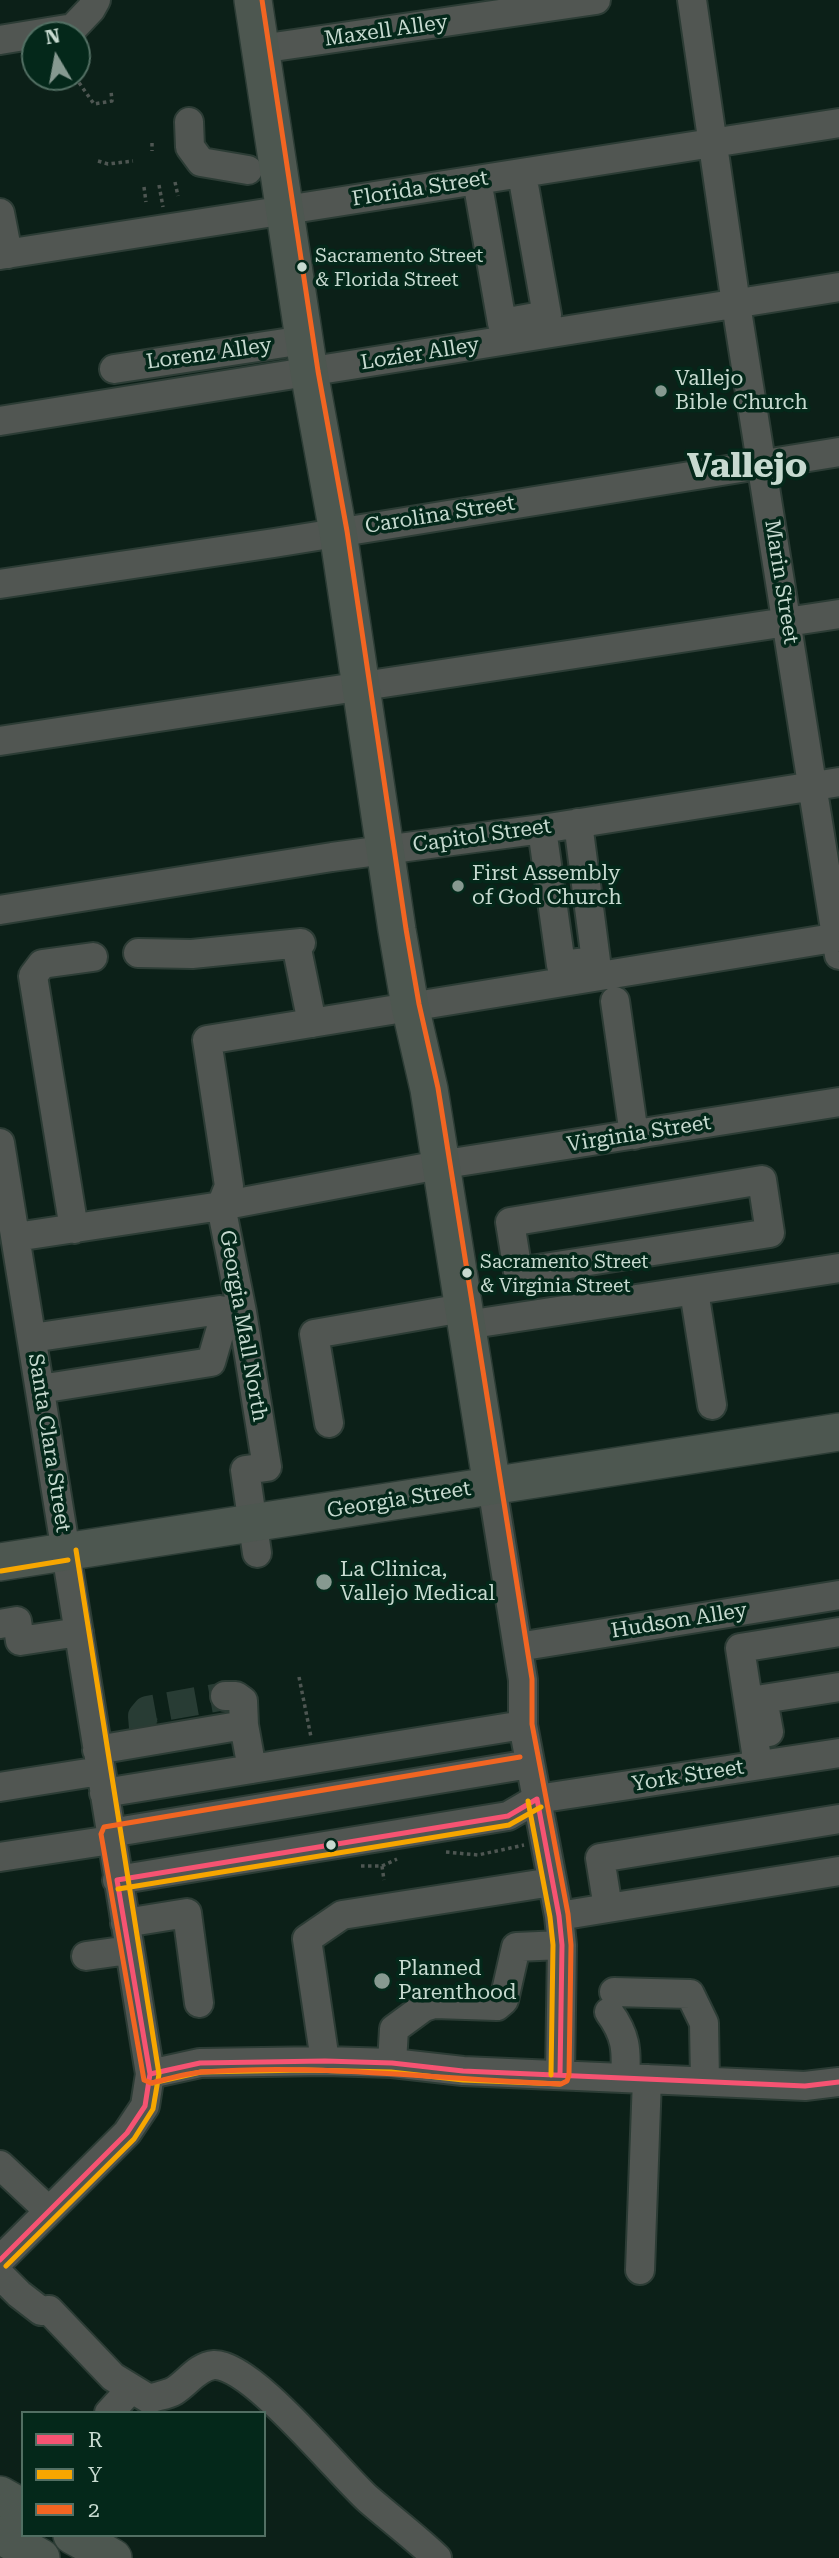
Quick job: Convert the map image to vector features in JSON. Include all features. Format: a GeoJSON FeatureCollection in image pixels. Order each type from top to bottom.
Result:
{"type":"FeatureCollection","features":[{"type":"Feature","properties":{"kind":"main road"},"geometry":{"type":"LineString","coordinates":[[253,0],[410,1006],[429,1089],[492,1486]]}},
{"type":"Feature","properties":{"kind":"main road","name":"Georgia Street"},"geometry":{"type":"LineString","coordinates":[[0,1562],[67,1551],[255,1538],[492,1486],[839,1432]]}},
{"type":"Feature","properties":{"kind":"main road"},"geometry":{"type":"LineString","coordinates":[[0,2495],[21,2507]]}},
{"type":"Feature","properties":{"kind":"main road"},"geometry":{"type":"LineString","coordinates":[[0,2535],[41,2558]]}},
{"type":"Feature","properties":{"kind":"main road"},"geometry":{"type":"LineString","coordinates":[[76,2537],[113,2558]]}},
{"type":"Feature","properties":{"kind":"street"},"geometry":{"type":"LineString","coordinates":[[0,40],[74,29],[92,9],[96,0]]}},
{"type":"Feature","properties":{"kind":"street","name":"Maxell Alley"},"geometry":{"type":"LineString","coordinates":[[260,49],[596,0]]}},
{"type":"Feature","properties":{"kind":"street","name":"Marin Street"},"geometry":{"type":"LineString","coordinates":[[692,0],[711,144],[787,622],[826,784],[838,943]]}},
{"type":"Feature","properties":{"kind":"street"},"geometry":{"type":"LineString","coordinates":[[189,122],[190,147],[201,162],[248,170]]}},
{"type":"Feature","properties":{"kind":"street","name":"Florida Street"},"geometry":{"type":"LineString","coordinates":[[4,254],[839,124]]}},
{"type":"Feature","properties":{"kind":"street"},"geometry":{"type":"LineString","coordinates":[[477,180],[502,323],[547,316],[522,174]]}},
{"type":"Feature","properties":{"kind":"street"},"geometry":{"type":"LineString","coordinates":[[0,213],[4,254]]}},
{"type":"Feature","properties":{"kind":"street","name":"Lozier Alley"},"geometry":{"type":"LineString","coordinates":[[0,421],[307,356],[736,304],[839,287]]}},
{"type":"Feature","properties":{"kind":"street","name":"Lorenz Alley"},"geometry":{"type":"LineString","coordinates":[[114,369],[307,356]]}},
{"type":"Feature","properties":{"kind":"street","name":"Carolina Street"},"geometry":{"type":"LineString","coordinates":[[0,584],[839,452]]}},
{"type":"Feature","properties":{"kind":"street"},"geometry":{"type":"LineString","coordinates":[[0,741],[839,614]]}},
{"type":"Feature","properties":{"kind":"street","name":"Capitol Street"},"geometry":{"type":"LineString","coordinates":[[0,909],[826,784]]}},
{"type":"Feature","properties":{"kind":"street"},"geometry":{"type":"LineString","coordinates":[[542,829],[561,965],[596,961],[578,823]]}},
{"type":"Feature","properties":{"kind":"street"},"geometry":{"type":"LineString","coordinates":[[138,953],[192,954],[299,943],[312,1023]]}},
{"type":"Feature","properties":{"kind":"street"},"geometry":{"type":"LineString","coordinates":[[16,1237],[221,1206],[229,1185],[207,1040],[410,1006],[838,943]]}},
{"type":"Feature","properties":{"kind":"street"},"geometry":{"type":"LineString","coordinates":[[74,1229],[33,976],[42,964],[93,957]]}},
{"type":"Feature","properties":{"kind":"street"},"geometry":{"type":"LineString","coordinates":[[615,1001],[634,1135]]}},
{"type":"Feature","properties":{"kind":"street","name":"Virginia Street"},"geometry":{"type":"LineString","coordinates":[[439,1165],[839,1102]]}},
{"type":"Feature","properties":{"kind":"street","name":"Santa Clara Street"},"geometry":{"type":"LineString","coordinates":[[0,1143],[150,2074]]}},
{"type":"Feature","properties":{"kind":"street","name":"Georgia Mall North"},"geometry":{"type":"LineString","coordinates":[[255,1538],[245,1470],[267,1467],[242,1312],[221,1206],[439,1165]]}},
{"type":"Feature","properties":{"kind":"street"},"geometry":{"type":"LineString","coordinates":[[762,1180],[770,1233],[518,1272],[510,1222],[616,1203],[762,1180]]}},
{"type":"Feature","properties":{"kind":"street"},"geometry":{"type":"LineString","coordinates":[[329,1423],[314,1334],[694,1291],[839,1268]]}},
{"type":"Feature","properties":{"kind":"street"},"geometry":{"type":"LineString","coordinates":[[694,1291],[712,1405]]}},
{"type":"Feature","properties":{"kind":"street"},"geometry":{"type":"LineString","coordinates":[[32,1338],[220,1310],[221,1328],[211,1362],[40,1389]]}},
{"type":"Feature","properties":{"kind":"street"},"geometry":{"type":"LineString","coordinates":[[492,1486],[523,1680],[523,1725],[559,1916],[562,1945],[561,2076]]}},
{"type":"Feature","properties":{"kind":"street","name":"Hudson Alley"},"geometry":{"type":"LineString","coordinates":[[518,1647],[839,1595]]}},
{"type":"Feature","properties":{"kind":"street"},"geometry":{"type":"LineString","coordinates":[[0,1624],[17,1622],[20,1642],[79,1632]]}},
{"type":"Feature","properties":{"kind":"street"},"geometry":{"type":"LineString","coordinates":[[766,1764],[740,1648],[839,1632]]}},
{"type":"Feature","properties":{"kind":"street"},"geometry":{"type":"LineString","coordinates":[[766,1764],[763,1699],[839,1687]]}},
{"type":"Feature","properties":{"kind":"street"},"geometry":{"type":"LineString","coordinates":[[225,1696],[236,1696],[243,1701],[244,1725],[252,1769]]}},
{"type":"Feature","properties":{"kind":"street"},"geometry":{"type":"LineString","coordinates":[[100,1771],[144,1735],[244,1725]]}},
{"type":"Feature","properties":{"kind":"street"},"geometry":{"type":"LineString","coordinates":[[0,1787],[100,1771],[252,1769],[523,1725]]}},
{"type":"Feature","properties":{"kind":"street","name":"York Street"},"geometry":{"type":"LineString","coordinates":[[537,1799],[839,1753]]}},
{"type":"Feature","properties":{"kind":"street"},"geometry":{"type":"LineString","coordinates":[[0,1857],[530,1764]]}},
{"type":"Feature","properties":{"kind":"street"},"geometry":{"type":"LineString","coordinates":[[117,1880],[508,1816],[537,1799]]}},
{"type":"Feature","properties":{"kind":"street"},"geometry":{"type":"LineString","coordinates":[[608,1908],[600,1858],[839,1819]]}},
{"type":"Feature","properties":{"kind":"street"},"geometry":{"type":"LineString","coordinates":[[0,1876],[74,1865]]}},
{"type":"Feature","properties":{"kind":"street"},"geometry":{"type":"LineString","coordinates":[[559,1916],[839,1871]]}},
{"type":"Feature","properties":{"kind":"street"},"geometry":{"type":"LineString","coordinates":[[325,2061],[307,1940],[342,1915],[552,1882]]}},
{"type":"Feature","properties":{"kind":"street"},"geometry":{"type":"LineString","coordinates":[[86,1956],[127,1936],[187,1913],[199,2003]]}},
{"type":"Feature","properties":{"kind":"street"},"geometry":{"type":"LineString","coordinates":[[392,2063],[394,2029],[424,2007],[434,2004],[493,2007],[502,2004],[516,1947],[562,1945]]}},
{"type":"Feature","properties":{"kind":"street"},"geometry":{"type":"LineString","coordinates":[[640,2270],[636,2078],[612,2002],[690,1994],[704,2023],[705,2081]]}},
{"type":"Feature","properties":{"kind":"street"},"geometry":{"type":"LineString","coordinates":[[0,2260],[127,2133],[145,2106],[150,2074],[200,2063],[325,2061],[392,2063],[463,2071],[805,2086],[839,2082]]}},
{"type":"Feature","properties":{"kind":"street"},"geometry":{"type":"LineString","coordinates":[[0,2165],[49,2211]]}},
{"type":"Feature","properties":{"kind":"street"},"geometry":{"type":"LineString","coordinates":[[0,2275],[41,2311],[49,2310],[113,2377],[149,2399],[173,2392],[198,2371],[213,2365],[232,2368],[265,2394],[368,2499],[413,2534],[437,2558]]}},
{"type":"Feature","properties":{"kind":"street"},"geometry":{"type":"LineString","coordinates":[[111,2411],[131,2389]]}},
{"type":"Feature","properties":{"kind":"path"},"geometry":{"type":"LineString","coordinates":[[85,91],[94,104],[112,101],[111,91]]}},
{"type":"Feature","properties":{"kind":"path"},"geometry":{"type":"LineString","coordinates":[[152,144],[152,151]]}},
{"type":"Feature","properties":{"kind":"path"},"geometry":{"type":"LineString","coordinates":[[98,161],[107,164],[133,161]]}},
{"type":"Feature","properties":{"kind":"path"},"geometry":{"type":"LineString","coordinates":[[175,182],[178,196]]}},
{"type":"Feature","properties":{"kind":"path"},"geometry":{"type":"LineString","coordinates":[[159,185],[162,199]]}},
{"type":"Feature","properties":{"kind":"path"},"geometry":{"type":"LineString","coordinates":[[144,187],[146,202]]}},
{"type":"Feature","properties":{"kind":"path"},"geometry":{"type":"LineString","coordinates":[[299,1677],[313,1745]]}},
{"type":"Feature","properties":{"kind":"path"},"geometry":{"type":"LineString","coordinates":[[441,1852],[478,1855],[505,1850]]}},
{"type":"Feature","properties":{"kind":"path"},"geometry":{"type":"LineString","coordinates":[[354,1865],[382,1866],[407,1855]]}},
{"type":"Feature","properties":{"kind":"path"},"geometry":{"type":"LineString","coordinates":[[382,1866],[384,1880]]}},
{"type":"Feature","properties":{"kind":"tunnel"},"geometry":{"type":"LineString","coordinates":[[143,1728],[142,1716],[147,1710],[225,1696]]}},
{"type":"Feature","properties":{"kind":"transit line","name":"2"},"geometry":{"type":"LineString","coordinates":[[262,0],[318,371],[347,531],[406,929],[438,1088],[532,1679],[532,1724],[568,1914],[571,1945],[569,2075],[567,2081],[561,2084],[293,2070],[197,2073],[151,2083],[144,2080],[101,1834],[104,1827],[520,1757]]}},
{"type":"Feature","properties":{"kind":"transit line","name":"Y"},"geometry":{"type":"LineString","coordinates":[[6,2266],[134,2139],[153,2109],[159,2074],[76,1550]]}},
{"type":"Feature","properties":{"kind":"transit line","name":"Y"},"geometry":{"type":"LineString","coordinates":[[1,1571],[68,1560]]}},
{"type":"Feature","properties":{"kind":"transit line","name":"R"},"geometry":{"type":"LineString","coordinates":[[537,1799],[562,1945],[560,2075]]}},
{"type":"Feature","properties":{"kind":"transit line","name":"R"},"geometry":{"type":"LineString","coordinates":[[117,1880],[508,1816],[537,1799]]}},
{"type":"Feature","properties":{"kind":"transit line","name":"Y"},"geometry":{"type":"LineString","coordinates":[[528,1801],[553,1945],[551,2075]]}},
{"type":"Feature","properties":{"kind":"transit line","name":"Y"},"geometry":{"type":"LineString","coordinates":[[118,1889],[509,1825],[541,1807]]}},
{"type":"Feature","properties":{"kind":"transit line","name":"R"},"geometry":{"type":"LineString","coordinates":[[0,2260],[127,2133],[145,2106],[150,2074],[117,1880]]}},
{"type":"Feature","properties":{"kind":"transit line","name":"R"},"geometry":{"type":"LineString","coordinates":[[150,2074],[200,2063],[325,2061],[392,2063],[463,2071],[805,2086],[839,2082]]}},
{"type":"Feature","properties":{"kind":"transit line","name":"Y"},"geometry":{"type":"LineString","coordinates":[[152,2083],[201,2072],[304,2070],[391,2072],[463,2080],[560,2084]]}},
{"type":"Feature","properties":{"kind":"place","name":"Sacramento Street & Florida Street"},"geometry":{"type":"Point","coordinates":[302,267]}},
{"type":"Feature","properties":{"kind":"place","name":"Vallejo Bible Church"},"geometry":{"type":"Point","coordinates":[661,391]}},
{"type":"Feature","properties":{"kind":"place","name":"First Assembly of God Church"},"geometry":{"type":"Point","coordinates":[458,886]}},
{"type":"Feature","properties":{"kind":"place","name":"Sacramento Street & Virginia Street"},"geometry":{"type":"Point","coordinates":[467,1273]}},
{"type":"Feature","properties":{"kind":"place","name":"La Clinica, Vallejo Medical"},"geometry":{"type":"Point","coordinates":[324,1582]}},
{"type":"Feature","properties":{"kind":"place","name":"Planned Parenthood"},"geometry":{"type":"Point","coordinates":[382,1981]}},
{"type":"Feature","properties":{"kind":"district","name":"Vallejo"},"geometry":{"type":"Point","coordinates":[747,467]}}]}
